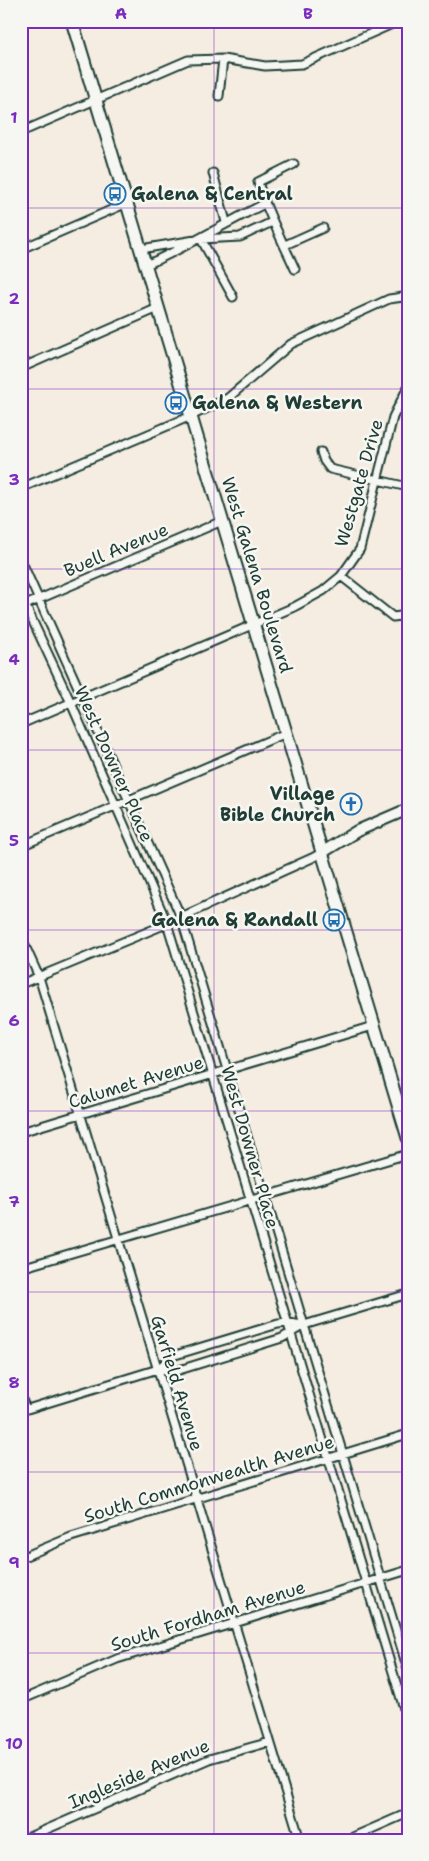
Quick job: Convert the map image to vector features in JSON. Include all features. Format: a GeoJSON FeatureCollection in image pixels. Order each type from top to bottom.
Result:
{"type":"FeatureCollection","features":[{"type":"Feature","properties":{"kind":"main road","name":"West Galena Boulevard"},"geometry":{"type":"LineString","coordinates":[[72,21],[408,1138]]}},
{"type":"Feature","properties":{"kind":"main road"},"geometry":{"type":"LineString","coordinates":[[323,852],[357,831],[408,810]]}},
{"type":"Feature","properties":{"kind":"street"},"geometry":{"type":"LineString","coordinates":[[21,132],[188,60],[223,59],[265,66],[302,64],[399,21]]}},
{"type":"Feature","properties":{"kind":"street"},"geometry":{"type":"LineString","coordinates":[[219,96],[223,59]]}},
{"type":"Feature","properties":{"kind":"street"},"geometry":{"type":"LineString","coordinates":[[294,164],[258,182],[264,204],[295,269]]}},
{"type":"Feature","properties":{"kind":"street"},"geometry":{"type":"LineString","coordinates":[[213,173],[226,222]]}},
{"type":"Feature","properties":{"kind":"street"},"geometry":{"type":"LineString","coordinates":[[21,249],[127,204]]}},
{"type":"Feature","properties":{"kind":"street"},"geometry":{"type":"LineString","coordinates":[[146,265],[201,239],[226,222],[264,204]]}},
{"type":"Feature","properties":{"kind":"street"},"geometry":{"type":"LineString","coordinates":[[141,249],[201,239],[240,237],[272,222]]}},
{"type":"Feature","properties":{"kind":"street"},"geometry":{"type":"LineString","coordinates":[[285,245],[323,228]]}},
{"type":"Feature","properties":{"kind":"street"},"geometry":{"type":"LineString","coordinates":[[201,239],[233,297]]}},
{"type":"Feature","properties":{"kind":"street"},"geometry":{"type":"LineString","coordinates":[[21,488],[191,416],[228,398],[291,344],[389,299],[403,297],[408,300]]}},
{"type":"Feature","properties":{"kind":"street"},"geometry":{"type":"LineString","coordinates":[[21,368],[158,308]]}},
{"type":"Feature","properties":{"kind":"street","name":"Westgate Drive"},"geometry":{"type":"LineString","coordinates":[[21,724],[254,625],[323,591],[340,576],[360,549],[394,417],[408,387]]}},
{"type":"Feature","properties":{"kind":"street"},"geometry":{"type":"LineString","coordinates":[[321,452],[324,461],[330,469],[408,487]]}},
{"type":"Feature","properties":{"kind":"street","name":"Buell Avenue"},"geometry":{"type":"LineString","coordinates":[[23,606],[222,521]]}},
{"type":"Feature","properties":{"kind":"street","name":"West Downer Place"},"geometry":{"type":"LineString","coordinates":[[21,560],[181,917],[408,1670]]}},
{"type":"Feature","properties":{"kind":"street"},"geometry":{"type":"LineString","coordinates":[[340,576],[393,617],[408,615]]}},
{"type":"Feature","properties":{"kind":"street","name":"West Downer Place"},"geometry":{"type":"LineString","coordinates":[[21,596],[23,606],[71,703],[167,923],[408,1722]]}},
{"type":"Feature","properties":{"kind":"street"},"geometry":{"type":"LineString","coordinates":[[21,846],[286,733]]}},
{"type":"Feature","properties":{"kind":"street"},"geometry":{"type":"LineString","coordinates":[[21,984],[181,917],[323,852]]}},
{"type":"Feature","properties":{"kind":"street","name":"Garfield Avenue"},"geometry":{"type":"LineString","coordinates":[[21,937],[39,976],[300,1840]]}},
{"type":"Feature","properties":{"kind":"street","name":"Calumet Avenue"},"geometry":{"type":"LineString","coordinates":[[21,1132],[374,1026]]}},
{"type":"Feature","properties":{"kind":"street"},"geometry":{"type":"LineString","coordinates":[[21,1268],[408,1154]]}},
{"type":"Feature","properties":{"kind":"street"},"geometry":{"type":"LineString","coordinates":[[21,1397],[24,1410],[158,1369],[176,1371],[282,1338],[304,1325],[408,1294]]}},
{"type":"Feature","properties":{"kind":"street"},"geometry":{"type":"LineString","coordinates":[[158,1369],[172,1356],[288,1323],[304,1325]]}},
{"type":"Feature","properties":{"kind":"street","name":"South Commonwealth Avenue"},"geometry":{"type":"LineString","coordinates":[[21,1558],[71,1537],[408,1434]]}},
{"type":"Feature","properties":{"kind":"street","name":"South Fordham Avenue"},"geometry":{"type":"LineString","coordinates":[[21,1700],[117,1659],[408,1570]]}},
{"type":"Feature","properties":{"kind":"street","name":"Ingleside Avenue"},"geometry":{"type":"LineString","coordinates":[[22,1840],[209,1760],[270,1742]]}},
{"type":"Feature","properties":{"kind":"street"},"geometry":{"type":"LineString","coordinates":[[346,1840],[408,1813]]}},
{"type":"Feature","properties":{"kind":"place","name":"Galena & Central"},"geometry":{"type":"Point","coordinates":[115,194]}},
{"type":"Feature","properties":{"kind":"place","name":"Galena & Western"},"geometry":{"type":"Point","coordinates":[176,403]}},
{"type":"Feature","properties":{"kind":"place","name":"Village Bible Church"},"geometry":{"type":"Point","coordinates":[351,804]}},
{"type":"Feature","properties":{"kind":"place","name":"Galena & Randall"},"geometry":{"type":"Point","coordinates":[334,920]}}]}
